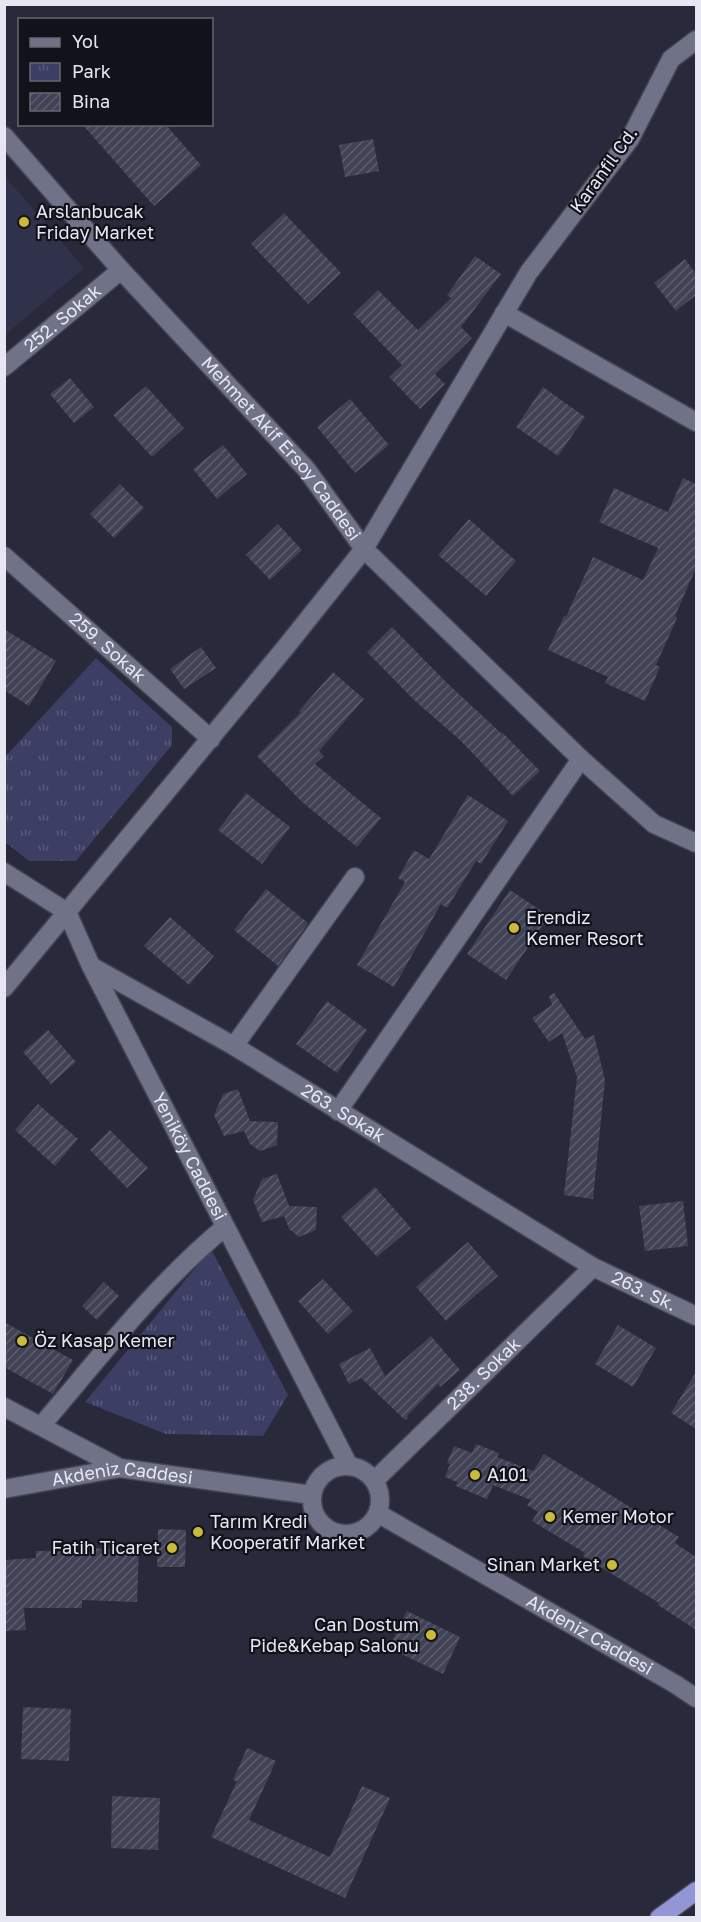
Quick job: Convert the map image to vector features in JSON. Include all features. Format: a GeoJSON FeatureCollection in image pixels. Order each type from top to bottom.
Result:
{"type":"FeatureCollection","features":[{"type":"Feature","properties":{"kind":"highway"},"geometry":{"type":"LineString","coordinates":[[659,1917],[696,1891]]}},
{"type":"Feature","properties":{"kind":"street","name":"Karanfil Cd."},"geometry":{"type":"LineString","coordinates":[[364,549],[529,272],[630,139],[671,59],[696,40]]}},
{"type":"Feature","properties":{"kind":"street","name":"Mehmet Akif Ersoy Caddesi"},"geometry":{"type":"LineString","coordinates":[[4,136],[122,270],[307,470],[364,549],[211,739],[4,988]]}},
{"type":"Feature","properties":{"kind":"street","name":"252. Sokak"},"geometry":{"type":"LineString","coordinates":[[4,367],[122,270]]}},
{"type":"Feature","properties":{"kind":"street"},"geometry":{"type":"LineString","coordinates":[[504,313],[696,422]]}},
{"type":"Feature","properties":{"kind":"street"},"geometry":{"type":"LineString","coordinates":[[364,549],[581,759],[654,824],[696,843]]}},
{"type":"Feature","properties":{"kind":"street","name":"259. Sokak"},"geometry":{"type":"LineString","coordinates":[[4,556],[211,739]]}},
{"type":"Feature","properties":{"kind":"street"},"geometry":{"type":"LineString","coordinates":[[338,1111],[581,759]]}},
{"type":"Feature","properties":{"kind":"street"},"geometry":{"type":"LineString","coordinates":[[4,872],[67,912]]}},
{"type":"Feature","properties":{"kind":"street"},"geometry":{"type":"LineString","coordinates":[[234,1047],[355,877]]}},
{"type":"Feature","properties":{"kind":"street","name":"Yeniköy Caddesi"},"geometry":{"type":"LineString","coordinates":[[67,912],[91,966],[349,1466]]}},
{"type":"Feature","properties":{"kind":"street","name":"263. Sokak"},"geometry":{"type":"LineString","coordinates":[[91,966],[234,1047],[593,1267]]}},
{"type":"Feature","properties":{"kind":"street"},"geometry":{"type":"LineString","coordinates":[[41,1426],[151,1296],[198,1249],[225,1227]]}},
{"type":"Feature","properties":{"kind":"street","name":"263. Sk."},"geometry":{"type":"LineString","coordinates":[[593,1267],[696,1316]]}},
{"type":"Feature","properties":{"kind":"street","name":"238. Sokak"},"geometry":{"type":"LineString","coordinates":[[375,1480],[593,1267]]}},
{"type":"Feature","properties":{"kind":"street"},"geometry":{"type":"LineString","coordinates":[[4,1407],[120,1468]]}},
{"type":"Feature","properties":{"kind":"street"},"geometry":{"type":"LineString","coordinates":[[349,1466],[363,1470],[375,1480],[380,1491],[381,1502],[379,1514],[369,1527],[354,1535],[337,1534],[322,1526],[313,1511],[312,1495],[319,1479],[332,1469],[349,1466]]}},
{"type":"Feature","properties":{"kind":"street","name":"Akdeniz Caddesi"},"geometry":{"type":"LineString","coordinates":[[4,1489],[120,1468],[312,1495]]}},
{"type":"Feature","properties":{"kind":"street","name":"Akdeniz Caddesi"},"geometry":{"type":"LineString","coordinates":[[379,1514],[696,1698]]}},
{"type":"Feature","properties":{"kind":"street","name":"Akdeniz Caddesi"},"geometry":{"type":"LineString","coordinates":[[675,1684],[696,1693]]}},
{"type":"Feature","properties":{"kind":"shaded area","name":"Arslanbucak Friday Market"},"geometry":{"type":"Polygon","coordinates":[[[4,175],[84,268],[5,335],[4,335],[4,175]]]}},
{"type":"Feature","properties":{"kind":"green space"},"geometry":{"type":"Polygon","coordinates":[[[96,658],[172,727],[172,745],[76,861],[29,861],[5,842],[5,757],[96,658]]]}},
{"type":"Feature","properties":{"kind":"green space"},"geometry":{"type":"Polygon","coordinates":[[[211,1249],[288,1395],[263,1436],[166,1434],[85,1402],[211,1249]]]}},
{"type":"Feature","properties":{"kind":"building"},"geometry":{"type":"Polygon","coordinates":[[[84,126],[167,126],[201,165],[154,206],[84,126]]]}},
{"type":"Feature","properties":{"kind":"building"},"geometry":{"type":"Polygon","coordinates":[[[373,139],[379,171],[345,177],[339,145],[373,139]]]}},
{"type":"Feature","properties":{"kind":"building"},"geometry":{"type":"Polygon","coordinates":[[[284,213],[341,273],[308,304],[251,244],[284,213]]]}},
{"type":"Feature","properties":{"kind":"building"},"geometry":{"type":"Polygon","coordinates":[[[475,256],[501,274],[461,327],[472,338],[435,374],[445,384],[420,409],[389,377],[402,365],[353,314],[378,290],[418,330],[451,298],[447,295],[475,256]]]}},
{"type":"Feature","properties":{"kind":"building"},"geometry":{"type":"Polygon","coordinates":[[[685,259],[696,274],[696,295],[676,311],[654,283],[685,259]]]}},
{"type":"Feature","properties":{"kind":"building"},"geometry":{"type":"Polygon","coordinates":[[[70,378],[94,407],[74,423],[50,394],[70,378]]]}},
{"type":"Feature","properties":{"kind":"building"},"geometry":{"type":"Polygon","coordinates":[[[146,386],[184,428],[152,457],[113,415],[146,386]]]}},
{"type":"Feature","properties":{"kind":"building"},"geometry":{"type":"Polygon","coordinates":[[[543,387],[585,417],[558,456],[516,427],[543,387]]]}},
{"type":"Feature","properties":{"kind":"building"},"geometry":{"type":"Polygon","coordinates":[[[350,399],[389,445],[355,473],[317,427],[350,399]]]}},
{"type":"Feature","properties":{"kind":"building"},"geometry":{"type":"Polygon","coordinates":[[[223,445],[247,474],[217,499],[193,469],[223,445]]]}},
{"type":"Feature","properties":{"kind":"building"},"geometry":{"type":"Polygon","coordinates":[[[683,478],[696,484],[696,568],[656,665],[660,667],[645,701],[605,683],[608,677],[548,650],[564,616],[566,617],[593,557],[643,580],[658,548],[599,522],[614,488],[668,512],[683,478]]]}},
{"type":"Feature","properties":{"kind":"building"},"geometry":{"type":"Polygon","coordinates":[[[120,484],[144,508],[114,538],[90,514],[120,484]]]}},
{"type":"Feature","properties":{"kind":"building"},"geometry":{"type":"Polygon","coordinates":[[[469,519],[516,561],[486,596],[438,555],[469,519]]]}},
{"type":"Feature","properties":{"kind":"building"},"geometry":{"type":"Polygon","coordinates":[[[278,524],[302,550],[270,580],[246,555],[278,524]]]}},
{"type":"Feature","properties":{"kind":"building"},"geometry":{"type":"Polygon","coordinates":[[[392,627],[540,771],[513,796],[461,741],[414,700],[367,652],[392,627]]]}},
{"type":"Feature","properties":{"kind":"building"},"geometry":{"type":"Polygon","coordinates":[[[4,629],[56,661],[29,706],[4,690],[4,629]]]}},
{"type":"Feature","properties":{"kind":"building"},"geometry":{"type":"Polygon","coordinates":[[[201,647],[216,668],[184,689],[170,669],[201,647]]]}},
{"type":"Feature","properties":{"kind":"building"},"geometry":{"type":"Polygon","coordinates":[[[333,672],[364,699],[319,751],[324,756],[315,764],[381,818],[357,847],[302,802],[257,756],[301,712],[299,711],[333,672]]]}},
{"type":"Feature","properties":{"kind":"building"},"geometry":{"type":"Polygon","coordinates":[[[246,793],[290,827],[262,864],[218,830],[246,793]]]}},
{"type":"Feature","properties":{"kind":"building"},"geometry":{"type":"Polygon","coordinates":[[[468,795],[508,821],[481,864],[476,861],[447,908],[441,904],[394,987],[357,965],[405,882],[398,878],[414,850],[429,859],[468,795]]]}},
{"type":"Feature","properties":{"kind":"building"},"geometry":{"type":"Polygon","coordinates":[[[266,889],[308,923],[278,966],[234,930],[266,889]]]}},
{"type":"Feature","properties":{"kind":"building"},"geometry":{"type":"Polygon","coordinates":[[[510,890],[549,916],[506,980],[467,954],[510,890]]]}},
{"type":"Feature","properties":{"kind":"building"},"geometry":{"type":"Polygon","coordinates":[[[170,917],[214,956],[189,985],[144,946],[170,917]]]}},
{"type":"Feature","properties":{"kind":"building"},"geometry":{"type":"Polygon","coordinates":[[[554,993],[585,1039],[594,1035],[605,1080],[593,1199],[564,1195],[577,1077],[562,1033],[549,1042],[532,1018],[552,1005],[549,996],[554,993]]]}},
{"type":"Feature","properties":{"kind":"building"},"geometry":{"type":"Polygon","coordinates":[[[327,1001],[367,1030],[337,1073],[296,1044],[327,1001]]]}},
{"type":"Feature","properties":{"kind":"building"},"geometry":{"type":"Polygon","coordinates":[[[48,1030],[76,1062],[51,1084],[23,1052],[48,1030]]]}},
{"type":"Feature","properties":{"kind":"building"},"geometry":{"type":"Polygon","coordinates":[[[238,1089],[250,1121],[278,1122],[277,1145],[260,1151],[250,1144],[244,1131],[224,1136],[214,1115],[223,1094],[238,1089]]]}},
{"type":"Feature","properties":{"kind":"building"},"geometry":{"type":"Polygon","coordinates":[[[38,1104],[78,1139],[55,1166],[15,1130],[38,1104]]]}},
{"type":"Feature","properties":{"kind":"building"},"geometry":{"type":"Polygon","coordinates":[[[110,1130],[148,1168],[127,1188],[90,1150],[110,1130]]]}},
{"type":"Feature","properties":{"kind":"building"},"geometry":{"type":"Polygon","coordinates":[[[277,1174],[289,1206],[317,1207],[316,1230],[299,1237],[289,1229],[284,1216],[262,1222],[253,1200],[262,1179],[277,1174]]]}},
{"type":"Feature","properties":{"kind":"building"},"geometry":{"type":"Polygon","coordinates":[[[375,1187],[411,1228],[377,1257],[341,1217],[375,1187]]]}},
{"type":"Feature","properties":{"kind":"building"},"geometry":{"type":"Polygon","coordinates":[[[683,1201],[688,1246],[645,1251],[639,1206],[683,1201]]]}},
{"type":"Feature","properties":{"kind":"building"},"geometry":{"type":"Polygon","coordinates":[[[468,1242],[498,1276],[446,1321],[416,1287],[468,1242]]]}},
{"type":"Feature","properties":{"kind":"building"},"geometry":{"type":"Polygon","coordinates":[[[323,1279],[353,1311],[328,1334],[298,1301],[323,1279]]]}},
{"type":"Feature","properties":{"kind":"building"},"geometry":{"type":"Polygon","coordinates":[[[104,1282],[119,1296],[97,1320],[82,1306],[104,1282]]]}},
{"type":"Feature","properties":{"kind":"building","name":"Öz Kasap Kemer"},"geometry":{"type":"Polygon","coordinates":[[[4,1322],[73,1360],[53,1394],[4,1367],[4,1322]]]}},
{"type":"Feature","properties":{"kind":"building"},"geometry":{"type":"Polygon","coordinates":[[[618,1325],[656,1348],[633,1387],[595,1364],[618,1325]]]}},
{"type":"Feature","properties":{"kind":"building"},"geometry":{"type":"Polygon","coordinates":[[[431,1336],[460,1370],[440,1387],[438,1384],[405,1420],[361,1378],[349,1384],[339,1364],[370,1348],[385,1376],[431,1336]]]}},
{"type":"Feature","properties":{"kind":"building"},"geometry":{"type":"Polygon","coordinates":[[[696,1372],[696,1429],[671,1413],[696,1372]]]}},
{"type":"Feature","properties":{"kind":"building"},"geometry":{"type":"Polygon","coordinates":[[[476,1444],[499,1453],[497,1457],[533,1471],[544,1454],[679,1537],[675,1543],[696,1557],[696,1630],[658,1605],[659,1603],[583,1556],[585,1553],[532,1521],[538,1512],[527,1505],[531,1500],[493,1485],[487,1499],[456,1486],[457,1482],[445,1477],[450,1464],[447,1463],[454,1446],[472,1453],[476,1444]]]}},
{"type":"Feature","properties":{"kind":"building","name":"Fatih Ticaret"},"geometry":{"type":"Polygon","coordinates":[[[158,1529],[186,1530],[185,1567],[157,1567],[158,1529]]]}},
{"type":"Feature","properties":{"kind":"building"},"geometry":{"type":"Polygon","coordinates":[[[91,1548],[139,1550],[137,1602],[82,1600],[82,1608],[24,1608],[26,1630],[4,1631],[4,1560],[36,1558],[36,1551],[91,1552],[91,1548]]]}},
{"type":"Feature","properties":{"kind":"building"},"geometry":{"type":"Polygon","coordinates":[[[407,1611],[460,1637],[443,1674],[389,1648],[407,1611]]]}},
{"type":"Feature","properties":{"kind":"building"},"geometry":{"type":"Polygon","coordinates":[[[23,1707],[71,1709],[69,1761],[21,1759],[23,1707]]]}},
{"type":"Feature","properties":{"kind":"building"},"geometry":{"type":"Polygon","coordinates":[[[247,1748],[276,1761],[249,1820],[330,1857],[362,1786],[390,1798],[345,1898],[211,1837],[237,1781],[233,1780],[247,1748]]]}},
{"type":"Feature","properties":{"kind":"building"},"geometry":{"type":"Polygon","coordinates":[[[112,1796],[160,1798],[158,1850],[111,1848],[112,1796]]]}},
{"type":"Feature","properties":{"kind":"place","name":"Arslanbucak Friday Market"},"geometry":{"type":"Point","coordinates":[24,222]}},
{"type":"Feature","properties":{"kind":"place","name":"Erendiz Kemer Resort"},"geometry":{"type":"Point","coordinates":[514,928]}},
{"type":"Feature","properties":{"kind":"place","name":"Öz Kasap Kemer"},"geometry":{"type":"Point","coordinates":[22,1341]}},
{"type":"Feature","properties":{"kind":"place","name":"A101"},"geometry":{"type":"Point","coordinates":[475,1475]}},
{"type":"Feature","properties":{"kind":"place","name":"Kemer Motor"},"geometry":{"type":"Point","coordinates":[550,1517]}},
{"type":"Feature","properties":{"kind":"place","name":"Tarım Kredi Kooperatif Market"},"geometry":{"type":"Point","coordinates":[198,1532]}},
{"type":"Feature","properties":{"kind":"place","name":"Fatih Ticaret"},"geometry":{"type":"Point","coordinates":[172,1548]}},
{"type":"Feature","properties":{"kind":"place","name":"Sinan Market"},"geometry":{"type":"Point","coordinates":[612,1565]}},
{"type":"Feature","properties":{"kind":"place","name":"Can Dostum Pide&Kebap Salonu"},"geometry":{"type":"Point","coordinates":[431,1635]}}]}
